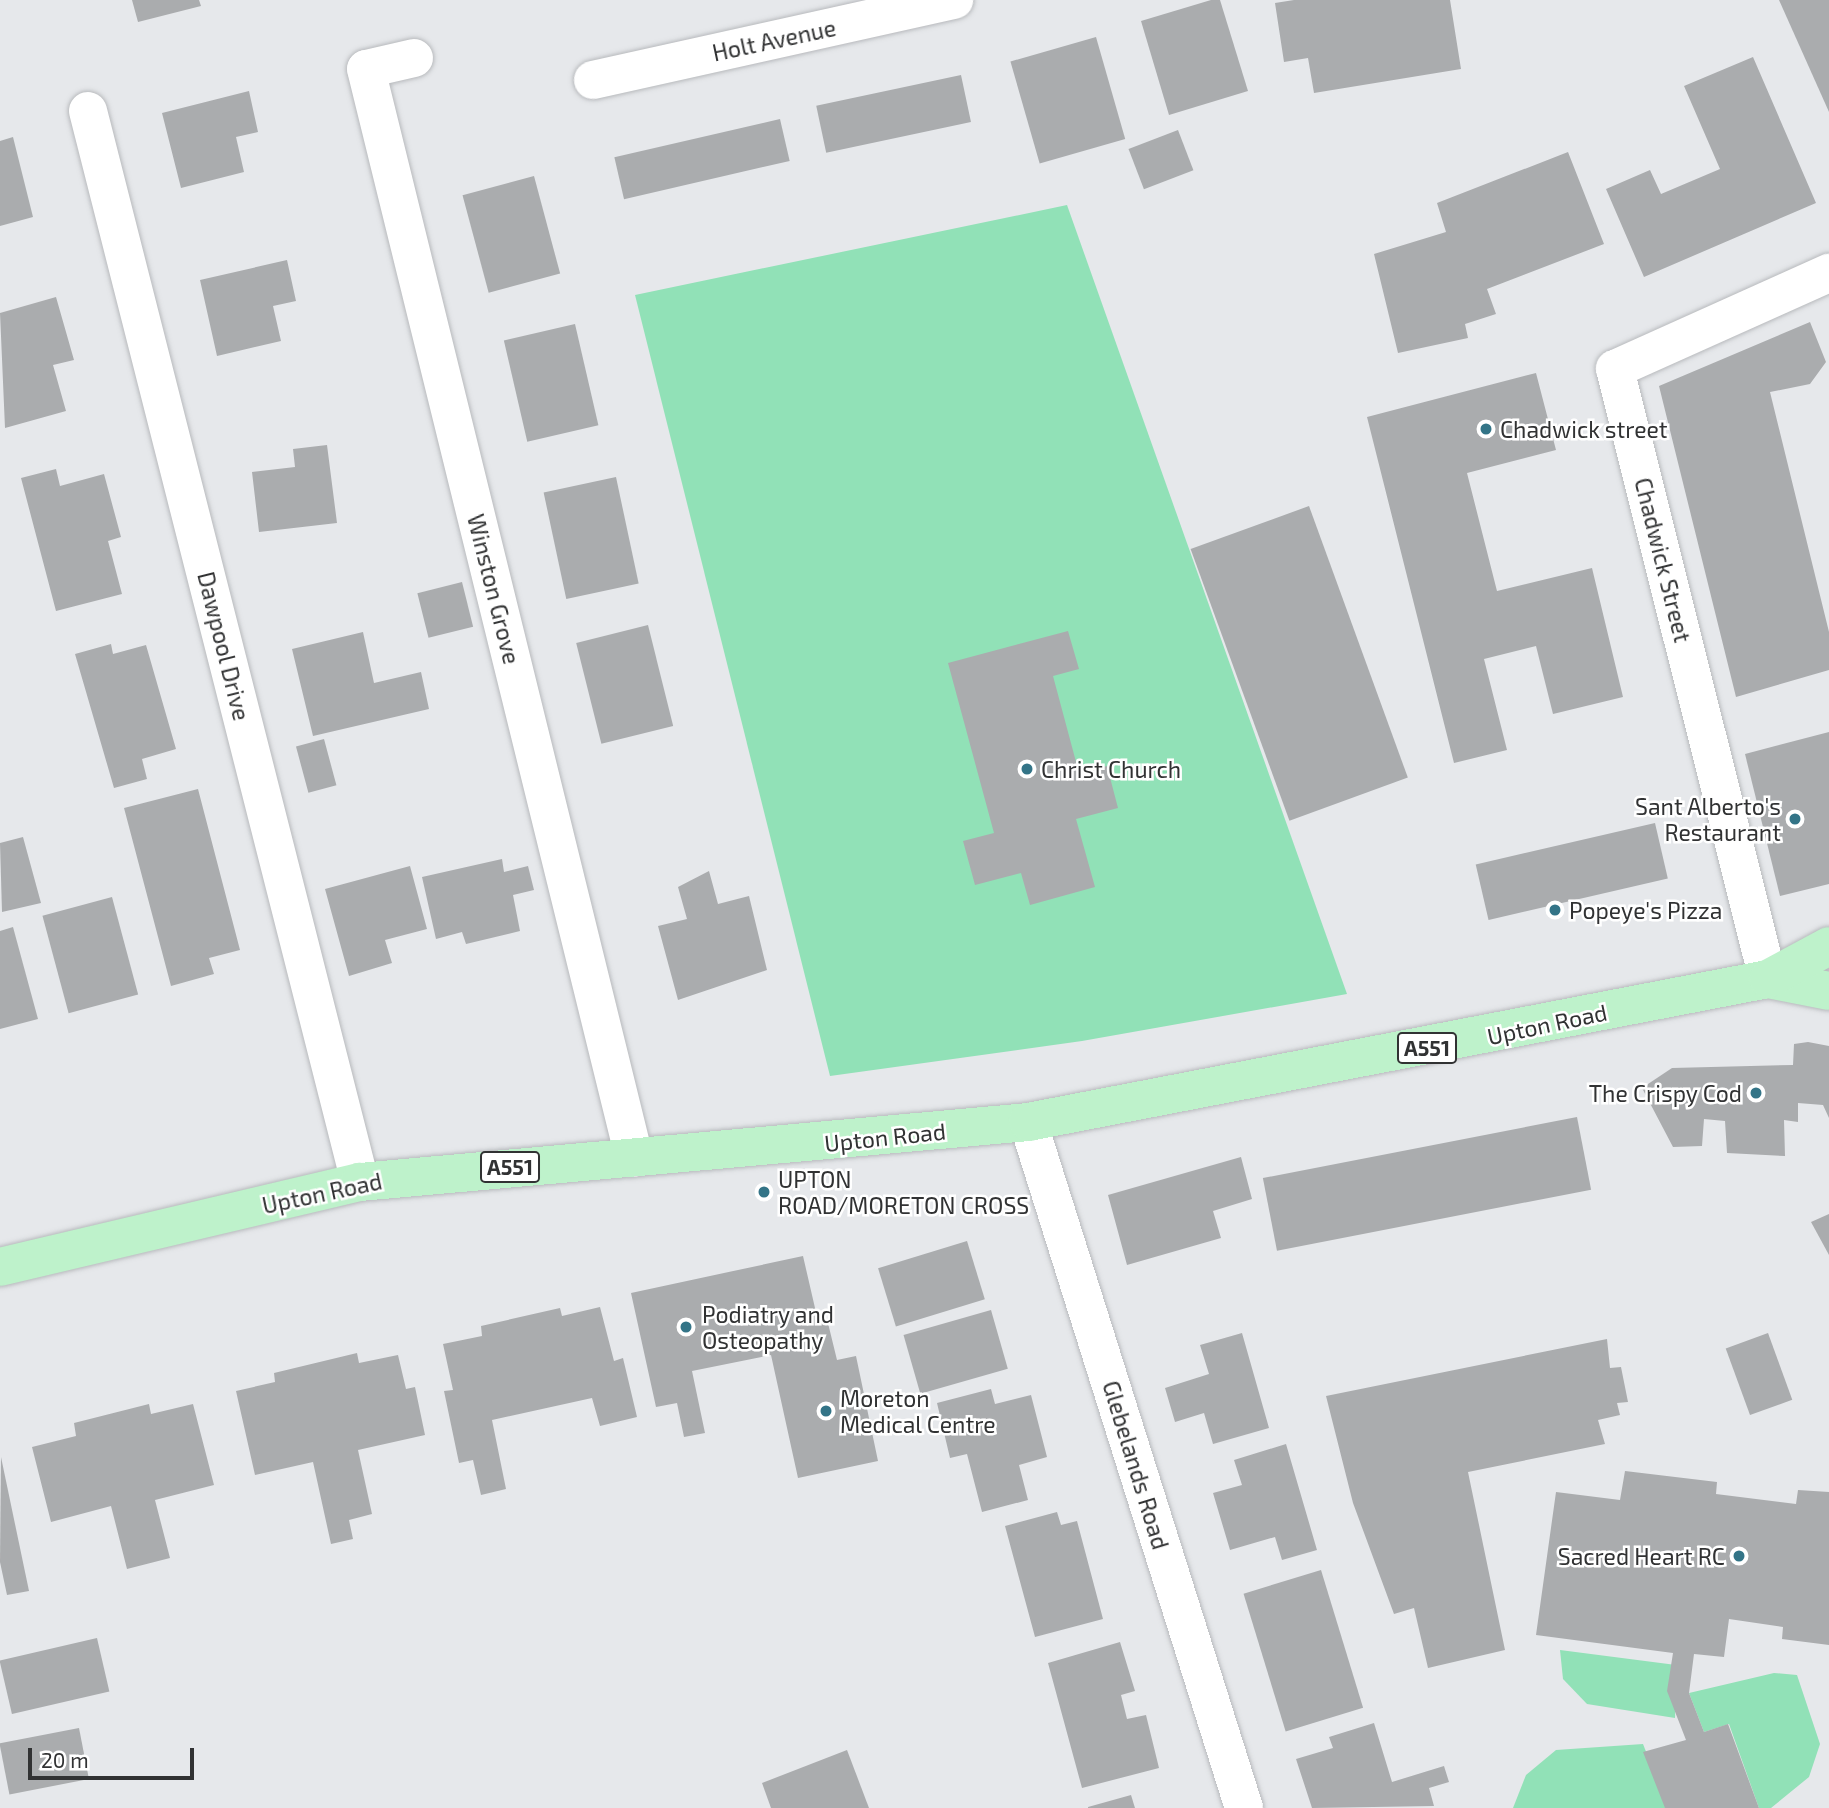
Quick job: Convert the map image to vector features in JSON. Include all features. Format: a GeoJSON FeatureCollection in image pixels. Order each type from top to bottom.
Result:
{"type":"FeatureCollection","features":[{"type":"Feature","properties":{"kind":"main road","name":"Upton Road"},"geometry":{"type":"LineString","coordinates":[[0,1267],[360,1182],[1028,1122],[1768,979],[1829,946]]}},
{"type":"Feature","properties":{"kind":"main road","name":"Upton Road"},"geometry":{"type":"LineString","coordinates":[[1768,979],[1829,991]]}},
{"type":"Feature","properties":{"kind":"street","name":"Holt Avenue"},"geometry":{"type":"LineString","coordinates":[[593,80],[954,0]]}},
{"type":"Feature","properties":{"kind":"street","name":"Winston Grove"},"geometry":{"type":"LineString","coordinates":[[414,58],[366,69],[634,1157]]}},
{"type":"Feature","properties":{"kind":"street","name":"Dawpool Drive"},"geometry":{"type":"LineString","coordinates":[[88,111],[360,1182]]}},
{"type":"Feature","properties":{"kind":"street","name":"Chadwick Street"},"geometry":{"type":"LineString","coordinates":[[1768,979],[1615,369],[1829,273]]}},
{"type":"Feature","properties":{"kind":"street","name":"Glebelands Road"},"geometry":{"type":"LineString","coordinates":[[1028,1122],[1244,1808]]}},
{"type":"Feature","properties":{"kind":"green space"},"geometry":{"type":"Polygon","coordinates":[[[1067,205],[1347,994],[1082,1041],[830,1076],[635,295],[1067,205]]]}},
{"type":"Feature","properties":{"kind":"green space"},"geometry":{"type":"Polygon","coordinates":[[[1560,1650],[1676,1665],[1675,1718],[1587,1704],[1563,1679],[1560,1650]]]}},
{"type":"Feature","properties":{"kind":"green space"},"geometry":{"type":"Polygon","coordinates":[[[1774,1673],[1797,1675],[1820,1744],[1809,1777],[1771,1808],[1759,1808],[1729,1724],[1704,1732],[1689,1693],[1774,1673]]]}},
{"type":"Feature","properties":{"kind":"green space"},"geometry":{"type":"Polygon","coordinates":[[[1643,1744],[1668,1808],[1513,1808],[1526,1775],[1556,1750],[1643,1744]]]}},
{"type":"Feature","properties":{"kind":"building"},"geometry":{"type":"Polygon","coordinates":[[[132,0],[199,0],[201,6],[138,22],[132,0]]]}},
{"type":"Feature","properties":{"kind":"building"},"geometry":{"type":"Polygon","coordinates":[[[1211,0],[1220,0],[1248,91],[1169,115],[1141,21],[1211,0]]]}},
{"type":"Feature","properties":{"kind":"building"},"geometry":{"type":"Polygon","coordinates":[[[1294,0],[1450,0],[1461,69],[1314,93],[1308,58],[1284,62],[1275,3],[1294,0]]]}},
{"type":"Feature","properties":{"kind":"building"},"geometry":{"type":"Polygon","coordinates":[[[1779,0],[1829,0],[1829,112],[1779,0]]]}},
{"type":"Feature","properties":{"kind":"building"},"geometry":{"type":"Polygon","coordinates":[[[1096,37],[1125,139],[1040,163],[1010,62],[1096,37]]]}},
{"type":"Feature","properties":{"kind":"building"},"geometry":{"type":"Polygon","coordinates":[[[1753,57],[1816,203],[1644,277],[1606,189],[1650,170],[1661,194],[1720,169],[1684,86],[1753,57]]]}},
{"type":"Feature","properties":{"kind":"building"},"geometry":{"type":"Polygon","coordinates":[[[961,75],[971,122],[826,153],[816,106],[961,75]]]}},
{"type":"Feature","properties":{"kind":"building"},"geometry":{"type":"Polygon","coordinates":[[[249,91],[258,132],[236,137],[244,172],[181,188],[162,113],[249,91]]]}},
{"type":"Feature","properties":{"kind":"building"},"geometry":{"type":"Polygon","coordinates":[[[780,119],[790,161],[624,199],[614,157],[780,119]]]}},
{"type":"Feature","properties":{"kind":"building"},"geometry":{"type":"Polygon","coordinates":[[[1178,130],[1193,170],[1144,189],[1129,149],[1178,130]]]}},
{"type":"Feature","properties":{"kind":"building"},"geometry":{"type":"Polygon","coordinates":[[[13,137],[33,217],[0,226],[0,141],[13,137]]]}},
{"type":"Feature","properties":{"kind":"building"},"geometry":{"type":"Polygon","coordinates":[[[1568,152],[1604,244],[1487,289],[1496,314],[1465,324],[1468,338],[1398,353],[1374,254],[1446,232],[1437,203],[1568,152]]]}},
{"type":"Feature","properties":{"kind":"building"},"geometry":{"type":"Polygon","coordinates":[[[534,176],[560,274],[489,293],[463,195],[534,176]]]}},
{"type":"Feature","properties":{"kind":"building"},"geometry":{"type":"Polygon","coordinates":[[[287,260],[296,301],[273,306],[281,341],[217,356],[200,280],[287,260]]]}},
{"type":"Feature","properties":{"kind":"building"},"geometry":{"type":"Polygon","coordinates":[[[56,297],[74,360],[53,365],[66,411],[5,428],[0,313],[56,297]]]}},
{"type":"Feature","properties":{"kind":"building"},"geometry":{"type":"Polygon","coordinates":[[[1810,322],[1826,362],[1810,384],[1770,392],[1829,632],[1829,670],[1736,697],[1659,386],[1810,322]]]}},
{"type":"Feature","properties":{"kind":"building"},"geometry":{"type":"Polygon","coordinates":[[[575,324],[598,425],[527,442],[504,340],[575,324]]]}},
{"type":"Feature","properties":{"kind":"building"},"geometry":{"type":"Polygon","coordinates":[[[1536,373],[1556,450],[1467,473],[1497,591],[1592,568],[1623,697],[1553,714],[1536,646],[1484,659],[1507,750],[1454,763],[1367,417],[1536,373]]]}},
{"type":"Feature","properties":{"kind":"building"},"geometry":{"type":"Polygon","coordinates":[[[327,445],[337,523],[259,532],[252,472],[295,467],[293,449],[327,445]]]}},
{"type":"Feature","properties":{"kind":"building"},"geometry":{"type":"Polygon","coordinates":[[[56,469],[60,486],[104,474],[121,537],[108,541],[122,594],[56,611],[21,478],[56,469]]]}},
{"type":"Feature","properties":{"kind":"building"},"geometry":{"type":"Polygon","coordinates":[[[616,477],[639,584],[566,599],[544,492],[616,477]]]}},
{"type":"Feature","properties":{"kind":"building"},"geometry":{"type":"Polygon","coordinates":[[[1309,506],[1408,778],[1289,821],[1191,549],[1309,506]]]}},
{"type":"Feature","properties":{"kind":"building"},"geometry":{"type":"Polygon","coordinates":[[[462,582],[473,627],[428,638],[417,593],[462,582]]]}},
{"type":"Feature","properties":{"kind":"building"},"geometry":{"type":"Polygon","coordinates":[[[648,625],[673,726],[601,744],[576,643],[648,625]]]}},
{"type":"Feature","properties":{"kind":"building","name":"Christ Church"},"geometry":{"type":"Polygon","coordinates":[[[1068,631],[1079,669],[1053,676],[1079,773],[1107,766],[1118,808],[1076,819],[1095,887],[1030,905],[1021,873],[975,885],[963,841],[994,833],[948,663],[1068,631]]]}},
{"type":"Feature","properties":{"kind":"building"},"geometry":{"type":"Polygon","coordinates":[[[363,632],[374,683],[421,672],[429,709],[313,736],[292,649],[363,632]]]}},
{"type":"Feature","properties":{"kind":"building"},"geometry":{"type":"Polygon","coordinates":[[[111,644],[113,654],[146,645],[176,749],[142,759],[147,779],[114,788],[75,654],[111,644]]]}},
{"type":"Feature","properties":{"kind":"building","name":"Sant Alberto's Restaurant"},"geometry":{"type":"Polygon","coordinates":[[[1829,732],[1829,884],[1780,896],[1745,754],[1829,732]]]}},
{"type":"Feature","properties":{"kind":"building"},"geometry":{"type":"Polygon","coordinates":[[[324,739],[336,785],[308,793],[296,747],[324,739]]]}},
{"type":"Feature","properties":{"kind":"building"},"geometry":{"type":"Polygon","coordinates":[[[198,789],[240,950],[209,958],[214,974],[171,986],[124,808],[198,789]]]}},
{"type":"Feature","properties":{"kind":"building"},"geometry":{"type":"Polygon","coordinates":[[[1655,823],[1668,879],[1489,920],[1476,864],[1655,823]]]}},
{"type":"Feature","properties":{"kind":"building"},"geometry":{"type":"Polygon","coordinates":[[[23,837],[41,903],[2,912],[0,843],[23,837]]]}},
{"type":"Feature","properties":{"kind":"building"},"geometry":{"type":"Polygon","coordinates":[[[502,859],[504,872],[528,866],[534,890],[513,895],[520,931],[466,944],[462,932],[436,939],[422,877],[502,859]]]}},
{"type":"Feature","properties":{"kind":"building"},"geometry":{"type":"Polygon","coordinates":[[[410,866],[427,929],[385,940],[392,963],[349,976],[325,889],[410,866]]]}},
{"type":"Feature","properties":{"kind":"building"},"geometry":{"type":"Polygon","coordinates":[[[709,871],[718,904],[749,896],[767,970],[678,1000],[658,926],[687,919],[678,887],[709,871]]]}},
{"type":"Feature","properties":{"kind":"building"},"geometry":{"type":"Polygon","coordinates":[[[112,897],[138,995],[69,1013],[42,916],[112,897]]]}},
{"type":"Feature","properties":{"kind":"building"},"geometry":{"type":"Polygon","coordinates":[[[13,927],[38,1019],[0,1029],[0,931],[13,927]]]}},
{"type":"Feature","properties":{"kind":"building"},"geometry":{"type":"Polygon","coordinates":[[[1808,1042],[1829,1046],[1829,1118],[1823,1105],[1798,1103],[1798,1122],[1784,1120],[1785,1156],[1727,1153],[1725,1121],[1704,1119],[1702,1146],[1673,1147],[1642,1088],[1672,1068],[1793,1065],[1794,1044],[1808,1042]]]}},
{"type":"Feature","properties":{"kind":"building"},"geometry":{"type":"Polygon","coordinates":[[[1577,1117],[1591,1190],[1277,1251],[1263,1178],[1577,1117]]]}},
{"type":"Feature","properties":{"kind":"building"},"geometry":{"type":"Polygon","coordinates":[[[1241,1157],[1252,1199],[1213,1211],[1221,1238],[1127,1265],[1108,1195],[1241,1157]]]}},
{"type":"Feature","properties":{"kind":"building"},"geometry":{"type":"Polygon","coordinates":[[[1829,1214],[1829,1255],[1811,1222],[1829,1214]]]}},
{"type":"Feature","properties":{"kind":"building"},"geometry":{"type":"Polygon","coordinates":[[[967,1241],[985,1299],[896,1327],[878,1268],[967,1241]]]}},
{"type":"Feature","properties":{"kind":"building","name":"Moreton Medical Centre"},"geometry":{"type":"Polygon","coordinates":[[[803,1256],[818,1321],[827,1319],[837,1360],[856,1356],[878,1461],[798,1478],[771,1355],[692,1371],[705,1433],[684,1437],[677,1403],[656,1407],[631,1293],[803,1256]]]}},
{"type":"Feature","properties":{"kind":"building"},"geometry":{"type":"Polygon","coordinates":[[[600,1307],[614,1361],[623,1358],[637,1417],[600,1426],[592,1398],[492,1420],[506,1489],[481,1495],[473,1460],[459,1463],[444,1391],[453,1390],[443,1344],[482,1336],[481,1326],[560,1308],[562,1316],[600,1307]]]}},
{"type":"Feature","properties":{"kind":"building"},"geometry":{"type":"Polygon","coordinates":[[[991,1310],[1008,1369],[920,1394],[904,1335],[991,1310]]]}},
{"type":"Feature","properties":{"kind":"building"},"geometry":{"type":"Polygon","coordinates":[[[1242,1333],[1269,1428],[1213,1444],[1204,1413],[1175,1422],[1165,1388],[1209,1374],[1200,1345],[1242,1333]]]}},
{"type":"Feature","properties":{"kind":"building"},"geometry":{"type":"Polygon","coordinates":[[[1768,1333],[1792,1400],[1750,1415],[1726,1348],[1768,1333]]]}},
{"type":"Feature","properties":{"kind":"building"},"geometry":{"type":"Polygon","coordinates":[[[1607,1339],[1610,1368],[1621,1367],[1628,1402],[1617,1403],[1620,1415],[1598,1420],[1605,1444],[1468,1472],[1505,1650],[1428,1668],[1414,1608],[1394,1614],[1353,1503],[1326,1396],[1607,1339]]]}},
{"type":"Feature","properties":{"kind":"building"},"geometry":{"type":"Polygon","coordinates":[[[357,1353],[359,1363],[398,1355],[406,1389],[415,1387],[425,1435],[358,1450],[372,1514],[349,1520],[353,1539],[331,1544],[313,1462],[255,1475],[236,1391],[275,1382],[274,1373],[357,1353]]]}},
{"type":"Feature","properties":{"kind":"building"},"geometry":{"type":"Polygon","coordinates":[[[991,1389],[995,1404],[1031,1395],[1047,1457],[1019,1465],[1028,1500],[982,1512],[967,1454],[950,1458],[937,1403],[991,1389]]]}},
{"type":"Feature","properties":{"kind":"building"},"geometry":{"type":"Polygon","coordinates":[[[149,1404],[151,1414],[193,1404],[214,1485],[155,1500],[170,1558],[127,1569],[111,1506],[51,1522],[32,1447],[76,1436],[74,1423],[149,1404]]]}},
{"type":"Feature","properties":{"kind":"building"},"geometry":{"type":"Polygon","coordinates":[[[1286,1444],[1317,1550],[1282,1560],[1275,1537],[1230,1550],[1213,1493],[1242,1485],[1234,1460],[1286,1444]]]}},
{"type":"Feature","properties":{"kind":"building"},"geometry":{"type":"Polygon","coordinates":[[[1,1457],[29,1591],[7,1595],[0,1562],[1,1457]]]}},
{"type":"Feature","properties":{"kind":"building"},"geometry":{"type":"Polygon","coordinates":[[[1625,1471],[1717,1482],[1716,1494],[1796,1504],[1798,1490],[1829,1492],[1829,1645],[1782,1639],[1783,1627],[1729,1619],[1724,1657],[1694,1654],[1689,1693],[1704,1732],[1728,1724],[1759,1808],[1665,1808],[1643,1752],[1686,1740],[1667,1691],[1673,1653],[1536,1635],[1556,1492],[1620,1500],[1625,1471]]]}},
{"type":"Feature","properties":{"kind":"building"},"geometry":{"type":"Polygon","coordinates":[[[1057,1512],[1061,1525],[1077,1521],[1103,1619],[1035,1637],[1005,1526],[1057,1512]]]}},
{"type":"Feature","properties":{"kind":"building"},"geometry":{"type":"Polygon","coordinates":[[[1321,1570],[1363,1708],[1286,1731],[1244,1594],[1321,1570]]]}},
{"type":"Feature","properties":{"kind":"building"},"geometry":{"type":"Polygon","coordinates":[[[97,1638],[109,1692],[12,1714],[0,1660],[97,1638]]]}},
{"type":"Feature","properties":{"kind":"building"},"geometry":{"type":"Polygon","coordinates":[[[1120,1642],[1135,1691],[1121,1695],[1127,1719],[1146,1715],[1159,1768],[1082,1788],[1048,1663],[1120,1642]]]}},
{"type":"Feature","properties":{"kind":"building"},"geometry":{"type":"Polygon","coordinates":[[[1374,1723],[1392,1782],[1444,1766],[1449,1782],[1429,1788],[1434,1806],[1312,1808],[1296,1759],[1333,1748],[1329,1737],[1374,1723]]]}},
{"type":"Feature","properties":{"kind":"building"},"geometry":{"type":"Polygon","coordinates":[[[79,1728],[89,1779],[9,1795],[0,1743],[79,1728]]]}},
{"type":"Feature","properties":{"kind":"building"},"geometry":{"type":"Polygon","coordinates":[[[847,1750],[869,1808],[771,1808],[762,1783],[847,1750]]]}},
{"type":"Feature","properties":{"kind":"building"},"geometry":{"type":"Polygon","coordinates":[[[1131,1795],[1135,1808],[1088,1808],[1088,1807],[1131,1795]]]}},
{"type":"Feature","properties":{"kind":"place","name":"Chadwick street"},"geometry":{"type":"Point","coordinates":[1486,429]}},
{"type":"Feature","properties":{"kind":"place","name":"Christ Church"},"geometry":{"type":"Point","coordinates":[1027,769]}},
{"type":"Feature","properties":{"kind":"place","name":"Sant Alberto's Restaurant"},"geometry":{"type":"Point","coordinates":[1795,819]}},
{"type":"Feature","properties":{"kind":"place","name":"Popeye's Pizza"},"geometry":{"type":"Point","coordinates":[1555,910]}},
{"type":"Feature","properties":{"kind":"place","name":"The Crispy Cod"},"geometry":{"type":"Point","coordinates":[1756,1093]}},
{"type":"Feature","properties":{"kind":"place","name":"UPTON ROAD/MORETON CROSS"},"geometry":{"type":"Point","coordinates":[764,1192]}},
{"type":"Feature","properties":{"kind":"place","name":"Podiatry and Osteopathy"},"geometry":{"type":"Point","coordinates":[686,1327]}},
{"type":"Feature","properties":{"kind":"place","name":"Moreton Medical Centre"},"geometry":{"type":"Point","coordinates":[826,1411]}},
{"type":"Feature","properties":{"kind":"place","name":"Sacred Heart RC"},"geometry":{"type":"Point","coordinates":[1739,1556]}}]}
